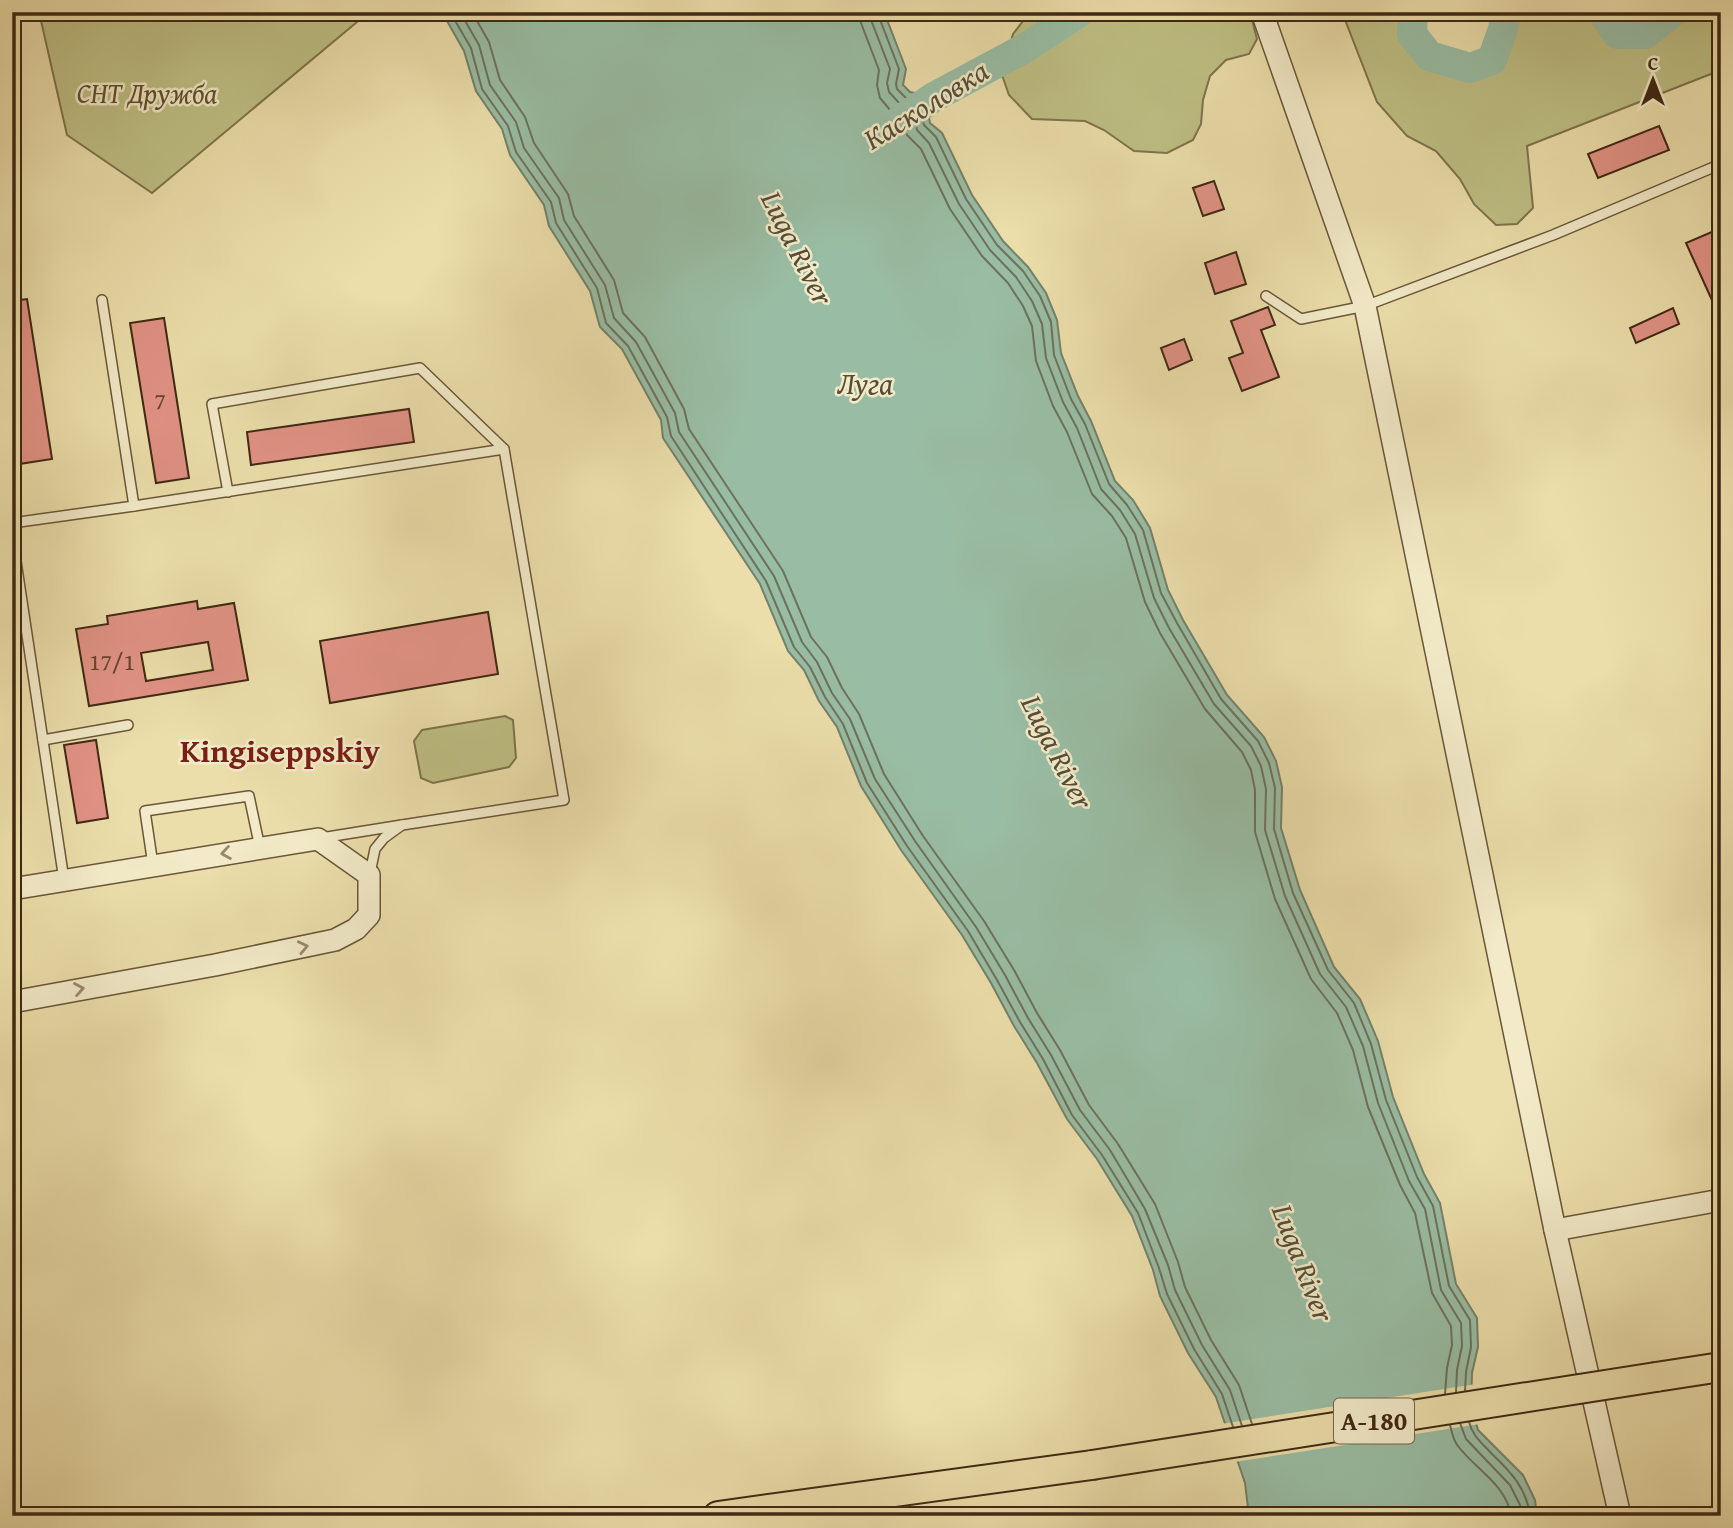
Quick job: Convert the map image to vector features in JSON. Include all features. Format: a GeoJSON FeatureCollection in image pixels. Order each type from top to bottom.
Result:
{"type":"FeatureCollection","features":[{"type":"Feature","properties":{"kind":"highway","name":"А-180"},"geometry":{"type":"LineString","coordinates":[[718,1516],[1092,1465],[1721,1367]]}},
{"type":"Feature","properties":{"kind":"street"},"geometry":{"type":"LineString","coordinates":[[1262,12],[1365,306],[1555,1230],[1620,1516]]}},
{"type":"Feature","properties":{"kind":"street"},"geometry":{"type":"LineString","coordinates":[[12,889],[318,839],[369,875],[369,915],[356,929],[335,940],[12,1002]]}},
{"type":"Feature","properties":{"kind":"street"},"geometry":{"type":"LineString","coordinates":[[1555,1230],[1721,1200]]}},
{"type":"Feature","properties":{"kind":"lane"},"geometry":{"type":"LineString","coordinates":[[1266,296],[1301,320],[1365,306],[1553,235],[1721,164]]}},
{"type":"Feature","properties":{"kind":"lane"},"geometry":{"type":"LineString","coordinates":[[102,300],[134,506]]}},
{"type":"Feature","properties":{"kind":"lane"},"geometry":{"type":"LineString","coordinates":[[228,492],[212,404],[420,368],[504,449],[564,800],[318,839]]}},
{"type":"Feature","properties":{"kind":"lane"},"geometry":{"type":"LineString","coordinates":[[12,523],[504,449]]}},
{"type":"Feature","properties":{"kind":"lane"},"geometry":{"type":"LineString","coordinates":[[12,535],[64,880]]}},
{"type":"Feature","properties":{"kind":"lane"},"geometry":{"type":"LineString","coordinates":[[43,740],[128,726]]}},
{"type":"Feature","properties":{"kind":"lane"},"geometry":{"type":"LineString","coordinates":[[153,865],[145,811],[248,796],[260,848]]}},
{"type":"Feature","properties":{"kind":"lane"},"geometry":{"type":"LineString","coordinates":[[369,875],[375,849],[384,838],[402,825]]}},
{"type":"Feature","properties":{"kind":"green space","name":"СНТ Дружба"},"geometry":{"type":"Polygon","coordinates":[[[39,12],[369,12],[152,193],[67,135],[39,12]]]}},
{"type":"Feature","properties":{"kind":"green space"},"geometry":{"type":"Polygon","coordinates":[[[1030,12],[1250,12],[1257,39],[1249,54],[1226,60],[1210,76],[1203,100],[1201,124],[1193,140],[1167,153],[1134,151],[1104,130],[1085,121],[1032,119],[1009,95],[1002,75],[1013,34],[1030,12]]]}},
{"type":"Feature","properties":{"kind":"green space"},"geometry":{"type":"Polygon","coordinates":[[[1342,12],[1413,12],[1412,34],[1429,56],[1470,68],[1492,60],[1506,12],[1603,12],[1617,34],[1645,34],[1673,12],[1721,12],[1721,77],[1716,72],[1527,146],[1533,208],[1517,224],[1496,225],[1474,204],[1460,179],[1436,151],[1407,136],[1377,102],[1342,12]]]}},
{"type":"Feature","properties":{"kind":"green space"},"geometry":{"type":"Polygon","coordinates":[[[505,716],[513,720],[516,758],[509,767],[433,783],[421,778],[414,741],[422,730],[505,716]]]}},
{"type":"Feature","properties":{"kind":"water","name":"Луга"},"geometry":{"type":"Polygon","coordinates":[[[442,12],[884,12],[906,69],[903,85],[910,92],[934,97],[928,113],[930,123],[942,133],[972,195],[1003,241],[1028,267],[1046,293],[1057,320],[1061,353],[1078,396],[1115,481],[1133,500],[1150,528],[1168,590],[1183,620],[1227,695],[1264,737],[1276,761],[1282,787],[1281,828],[1300,890],[1334,967],[1360,999],[1378,1041],[1393,1097],[1424,1174],[1440,1203],[1456,1284],[1477,1318],[1478,1347],[1472,1373],[1471,1405],[1478,1430],[1523,1475],[1535,1500],[1537,1516],[1249,1516],[1245,1483],[1216,1397],[1188,1353],[1160,1296],[1132,1216],[1097,1159],[1067,1119],[962,935],[901,850],[861,786],[837,727],[819,701],[804,670],[788,651],[760,584],[663,438],[661,420],[622,349],[600,327],[590,291],[549,226],[544,205],[510,155],[502,129],[476,91],[464,51],[442,12]]]}},
{"type":"Feature","properties":{"kind":"pier"},"geometry":{"type":"Polygon","coordinates":[[[1476,1384],[1475,1405],[1480,1424],[1234,1462],[1221,1424],[1476,1384]]]}},
{"type":"Feature","properties":{"kind":"building"},"geometry":{"type":"Polygon","coordinates":[[[1659,126],[1669,150],[1598,178],[1588,154],[1659,126]]]}},
{"type":"Feature","properties":{"kind":"building"},"geometry":{"type":"Polygon","coordinates":[[[1214,181],[1224,209],[1203,216],[1193,188],[1214,181]]]}},
{"type":"Feature","properties":{"kind":"building"},"geometry":{"type":"Polygon","coordinates":[[[1721,228],[1721,320],[1686,243],[1721,228]]]}},
{"type":"Feature","properties":{"kind":"building"},"geometry":{"type":"Polygon","coordinates":[[[1236,252],[1246,284],[1215,294],[1205,263],[1236,252]]]}},
{"type":"Feature","properties":{"kind":"building"},"geometry":{"type":"Polygon","coordinates":[[[27,299],[52,459],[19,464],[12,422],[12,301],[27,299]]]}},
{"type":"Feature","properties":{"kind":"building"},"geometry":{"type":"Polygon","coordinates":[[[1268,307],[1275,325],[1261,330],[1279,377],[1242,391],[1229,358],[1243,353],[1231,321],[1268,307]]]}},
{"type":"Feature","properties":{"kind":"building"},"geometry":{"type":"Polygon","coordinates":[[[1673,308],[1679,324],[1636,343],[1630,328],[1673,308]]]}},
{"type":"Feature","properties":{"kind":"building"},"geometry":{"type":"Polygon","coordinates":[[[164,318],[189,478],[156,483],[130,323],[164,318]]]}},
{"type":"Feature","properties":{"kind":"building"},"geometry":{"type":"Polygon","coordinates":[[[1184,339],[1192,360],[1169,370],[1161,348],[1184,339]]]}},
{"type":"Feature","properties":{"kind":"building"},"geometry":{"type":"Polygon","coordinates":[[[409,409],[414,442],[251,465],[247,432],[409,409]]]}},
{"type":"Feature","properties":{"kind":"building"},"geometry":{"type":"Polygon","coordinates":[[[197,601],[198,609],[234,603],[248,680],[89,706],[76,629],[108,624],[107,616],[197,601]],[[208,642],[141,653],[146,681],[213,670],[208,642]]]}},
{"type":"Feature","properties":{"kind":"building"},"geometry":{"type":"Polygon","coordinates":[[[488,612],[498,674],[330,703],[320,641],[488,612]]]}},
{"type":"Feature","properties":{"kind":"building"},"geometry":{"type":"Polygon","coordinates":[[[96,740],[108,818],[77,823],[64,745],[96,740]]]}},
{"type":"Feature","properties":{"kind":"waterway","name":"Касколовка"},"geometry":{"type":"LineString","coordinates":[[900,120],[934,97],[1027,47],[1080,12]]}},
{"type":"Feature","properties":{"kind":"waterway","name":"Касколовка"},"geometry":{"type":"LineString","coordinates":[[1413,12],[1412,34],[1429,56],[1470,68],[1492,60],[1506,12]]}},
{"type":"Feature","properties":{"kind":"waterway","name":"Касколовка"},"geometry":{"type":"LineString","coordinates":[[1603,12],[1617,34],[1645,34],[1673,12]]}},
{"type":"Feature","properties":{"kind":"district","name":"Kingiseppskiy"},"geometry":{"type":"Point","coordinates":[280,751]}},
{"type":"Feature","properties":{"kind":"water label","name":"Luga River"},"geometry":{"type":"Point","coordinates":[797,248]}},
{"type":"Feature","properties":{"kind":"water label","name":"Luga River"},"geometry":{"type":"Point","coordinates":[1057,752]}},
{"type":"Feature","properties":{"kind":"water label","name":"Luga River"},"geometry":{"type":"Point","coordinates":[1303,1263]}}]}
